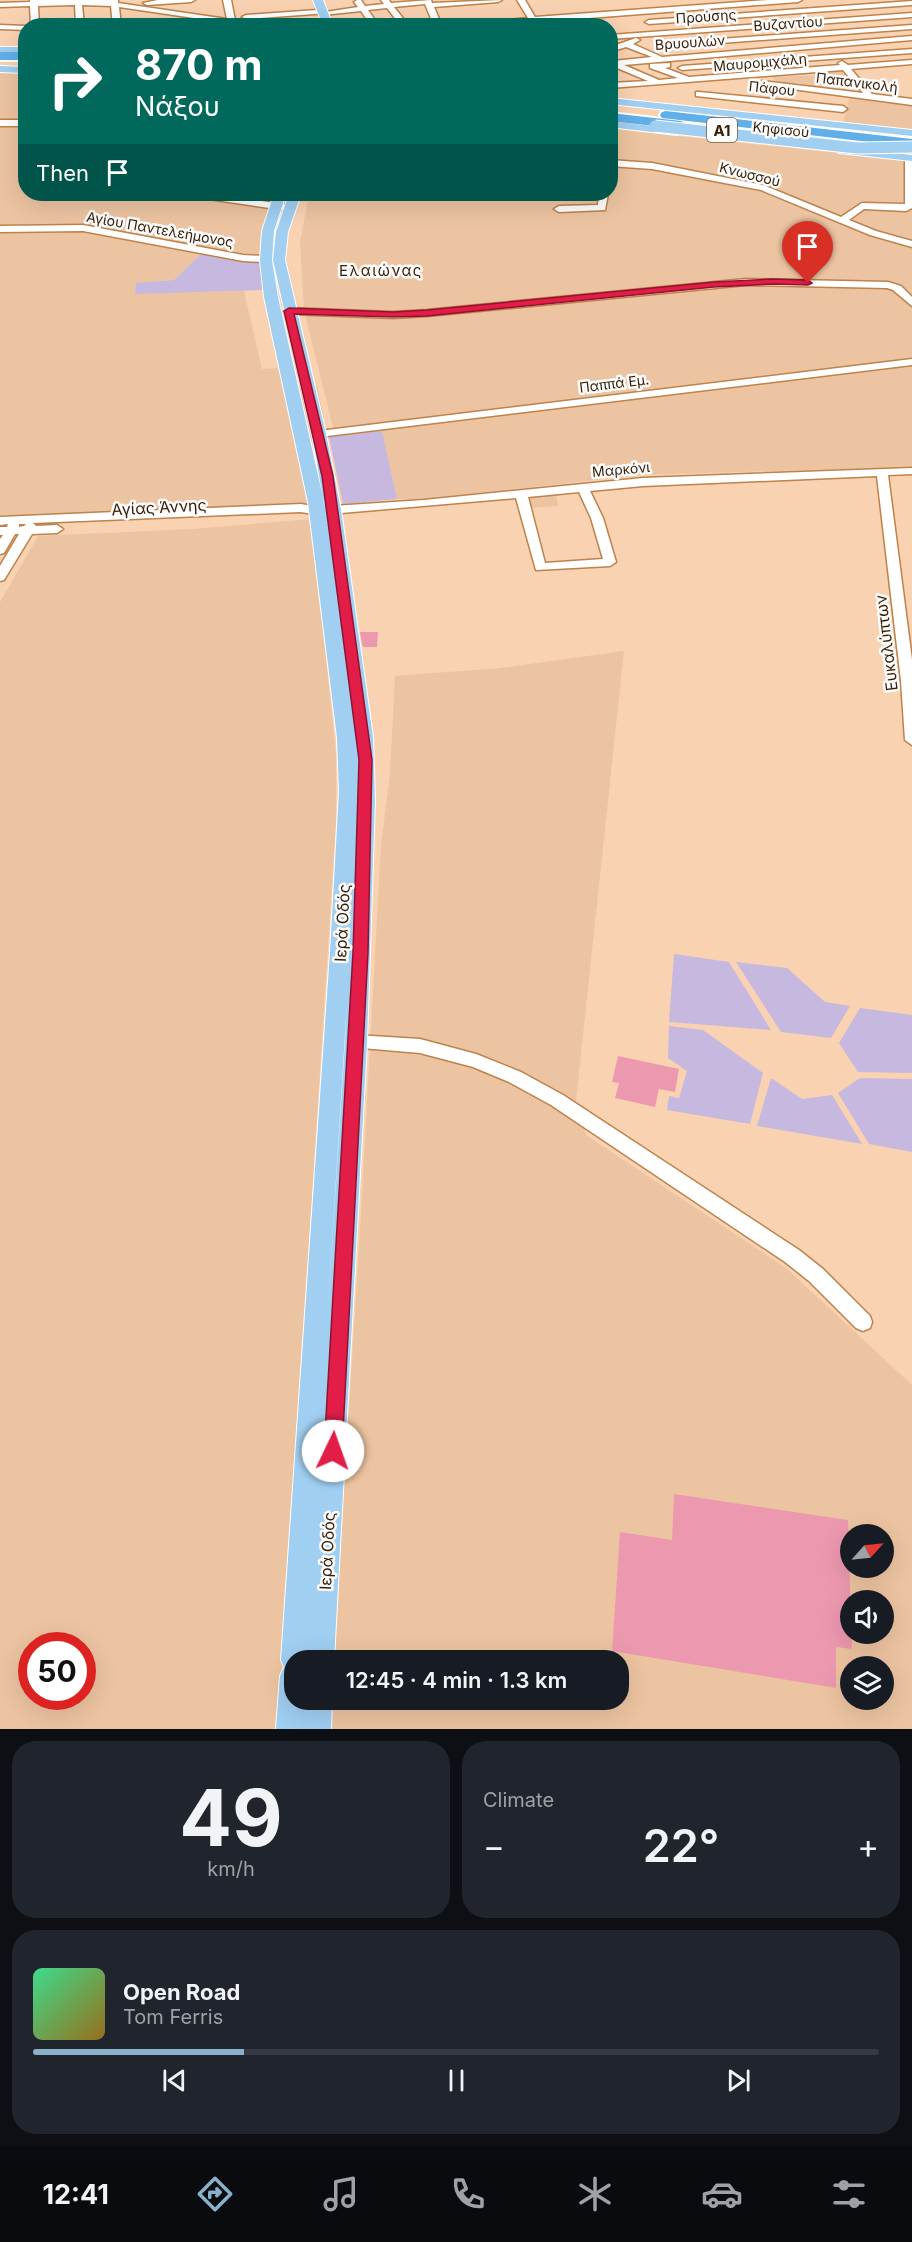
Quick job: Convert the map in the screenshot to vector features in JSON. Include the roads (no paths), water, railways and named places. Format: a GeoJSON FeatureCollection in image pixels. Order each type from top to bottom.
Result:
{"type":"FeatureCollection","features":[{"type":"Feature","properties":{"kind":"highway"},"geometry":{"type":"LineString","coordinates":[[0,56],[18,56]]}},
{"type":"Feature","properties":{"kind":"highway"},"geometry":{"type":"LineString","coordinates":[[0,63],[18,64]]}},
{"type":"Feature","properties":{"kind":"highway"},"geometry":{"type":"LineString","coordinates":[[618,104],[692,114]]}},
{"type":"Feature","properties":{"kind":"highway","name":"Α1"},"geometry":{"type":"LineString","coordinates":[[618,109],[692,114],[890,140],[911,150]]}},
{"type":"Feature","properties":{"kind":"highway"},"geometry":{"type":"LineString","coordinates":[[618,121],[655,126]]}},
{"type":"Feature","properties":{"kind":"highway","name":"Α1"},"geometry":{"type":"LineString","coordinates":[[618,121],[911,150]]}},
{"type":"Feature","properties":{"kind":"main road"},"geometry":{"type":"LineString","coordinates":[[309,0],[322,18]]}},
{"type":"Feature","properties":{"kind":"main road"},"geometry":{"type":"LineString","coordinates":[[318,0],[318,18]]}},
{"type":"Feature","properties":{"kind":"main road"},"geometry":{"type":"LineString","coordinates":[[0,50],[18,50]]}},
{"type":"Feature","properties":{"kind":"main road"},"geometry":{"type":"LineString","coordinates":[[0,69],[18,70]]}},
{"type":"Feature","properties":{"kind":"main road","name":"Κηφισού"},"geometry":{"type":"LineString","coordinates":[[618,103],[645,105],[692,114],[751,116],[912,133]]}},
{"type":"Feature","properties":{"kind":"main road"},"geometry":{"type":"LineString","coordinates":[[655,126],[857,148],[911,150]]}},
{"type":"Feature","properties":{"kind":"main road","name":"Ιερά Οδός"},"geometry":{"type":"LineString","coordinates":[[277,201],[268,231],[272,260],[271,297],[325,511],[365,753],[365,833],[356,1042],[321,1650]]}},
{"type":"Feature","properties":{"kind":"main road","name":"Ιερά Οδός"},"geometry":{"type":"LineString","coordinates":[[292,201],[272,260],[289,311],[319,434],[346,738],[348,791],[340,952],[296,1650]]}},
{"type":"Feature","properties":{"kind":"main road"},"geometry":{"type":"LineString","coordinates":[[291,1729],[292,1710]]}},
{"type":"Feature","properties":{"kind":"main road"},"geometry":{"type":"LineString","coordinates":[[316,1729],[317,1710]]}},
{"type":"Feature","properties":{"kind":"street"},"geometry":{"type":"LineString","coordinates":[[149,6],[191,0]]}},
{"type":"Feature","properties":{"kind":"street"},"geometry":{"type":"LineString","coordinates":[[226,0],[231,18]]}},
{"type":"Feature","properties":{"kind":"street"},"geometry":{"type":"LineString","coordinates":[[356,0],[369,18]]}},
{"type":"Feature","properties":{"kind":"street"},"geometry":{"type":"LineString","coordinates":[[262,18],[362,8],[387,3],[498,0]]}},
{"type":"Feature","properties":{"kind":"street"},"geometry":{"type":"LineString","coordinates":[[521,0],[532,18]]}},
{"type":"Feature","properties":{"kind":"street"},"geometry":{"type":"LineString","coordinates":[[634,0],[699,94],[692,114]]}},
{"type":"Feature","properties":{"kind":"street"},"geometry":{"type":"LineString","coordinates":[[786,0],[870,97]]}},
{"type":"Feature","properties":{"kind":"street"},"geometry":{"type":"LineString","coordinates":[[573,18],[798,0]]}},
{"type":"Feature","properties":{"kind":"street"},"geometry":{"type":"LineString","coordinates":[[0,5],[34,2],[114,2],[211,18]]}},
{"type":"Feature","properties":{"kind":"street"},"geometry":{"type":"LineString","coordinates":[[34,2],[35,18]]}},
{"type":"Feature","properties":{"kind":"street"},"geometry":{"type":"LineString","coordinates":[[78,2],[79,18]]}},
{"type":"Feature","properties":{"kind":"street"},"geometry":{"type":"LineString","coordinates":[[114,2],[116,18]]}},
{"type":"Feature","properties":{"kind":"street"},"geometry":{"type":"LineString","coordinates":[[428,2],[435,18]]}},
{"type":"Feature","properties":{"kind":"street"},"geometry":{"type":"LineString","coordinates":[[387,3],[399,18]]}},
{"type":"Feature","properties":{"kind":"street"},"geometry":{"type":"LineString","coordinates":[[649,22],[912,3]]}},
{"type":"Feature","properties":{"kind":"street","name":"Προύσης"},"geometry":{"type":"LineString","coordinates":[[618,36],[912,15]]}},
{"type":"Feature","properties":{"kind":"street"},"geometry":{"type":"LineString","coordinates":[[0,27],[18,28]]}},
{"type":"Feature","properties":{"kind":"street","name":"Βυζαντίου"},"geometry":{"type":"LineString","coordinates":[[666,45],[912,27]]}},
{"type":"Feature","properties":{"kind":"street"},"geometry":{"type":"LineString","coordinates":[[618,47],[642,35]]}},
{"type":"Feature","properties":{"kind":"street","name":"Βρυουλών"},"geometry":{"type":"LineString","coordinates":[[618,62],[661,58],[679,63],[826,45],[912,38]]}},
{"type":"Feature","properties":{"kind":"street"},"geometry":{"type":"LineString","coordinates":[[626,44],[661,58]]}},
{"type":"Feature","properties":{"kind":"street"},"geometry":{"type":"LineString","coordinates":[[690,81],[653,66],[912,51]]}},
{"type":"Feature","properties":{"kind":"street"},"geometry":{"type":"LineString","coordinates":[[618,53],[636,60]]}},
{"type":"Feature","properties":{"kind":"street","name":"Μαυρομιχάλη"},"geometry":{"type":"LineString","coordinates":[[618,86],[759,80],[912,62]]}},
{"type":"Feature","properties":{"kind":"street"},"geometry":{"type":"LineString","coordinates":[[618,65],[660,83]]}},
{"type":"Feature","properties":{"kind":"street"},"geometry":{"type":"LineString","coordinates":[[618,78],[635,85],[646,96],[645,105]]}},
{"type":"Feature","properties":{"kind":"street"},"geometry":{"type":"LineString","coordinates":[[751,116],[759,80]]}},
{"type":"Feature","properties":{"kind":"street","name":"Παπανικολή"},"geometry":{"type":"LineString","coordinates":[[759,80],[912,102]]}},
{"type":"Feature","properties":{"kind":"street","name":"Πάφου"},"geometry":{"type":"LineString","coordinates":[[699,94],[843,109]]}},
{"type":"Feature","properties":{"kind":"street"},"geometry":{"type":"LineString","coordinates":[[0,123],[18,123]]}},
{"type":"Feature","properties":{"kind":"street"},"geometry":{"type":"LineString","coordinates":[[843,220],[862,206],[897,208],[910,205],[911,150]]}},
{"type":"Feature","properties":{"kind":"street","name":"Κνωσσού"},"geometry":{"type":"LineString","coordinates":[[618,164],[652,166],[763,188],[873,233],[912,244]]}},
{"type":"Feature","properties":{"kind":"street"},"geometry":{"type":"LineString","coordinates":[[242,201],[290,208]]}},
{"type":"Feature","properties":{"kind":"street"},"geometry":{"type":"LineString","coordinates":[[559,209],[602,208],[602,201]]}},
{"type":"Feature","properties":{"kind":"street","name":"Αγίου Παντελεήμονος"},"geometry":{"type":"LineString","coordinates":[[0,229],[83,228],[243,258],[272,260]]}},
{"type":"Feature","properties":{"kind":"street"},"geometry":{"type":"LineString","coordinates":[[289,311],[393,315],[427,313],[746,282],[888,285],[897,288],[912,303]]}},
{"type":"Feature","properties":{"kind":"street","name":"Παππά Εμ."},"geometry":{"type":"LineString","coordinates":[[319,434],[912,362]]}},
{"type":"Feature","properties":{"kind":"street","name":"Μαρκόνι"},"geometry":{"type":"LineString","coordinates":[[325,511],[424,504],[643,482],[912,471]]}},
{"type":"Feature","properties":{"kind":"street","name":"Ευκαλύπτων"},"geometry":{"type":"LineString","coordinates":[[882,472],[910,681],[912,740]]}},
{"type":"Feature","properties":{"kind":"street"},"geometry":{"type":"LineString","coordinates":[[521,494],[540,567],[610,562],[597,518],[584,488]]}},
{"type":"Feature","properties":{"kind":"street","name":"Αγίας Άννης"},"geometry":{"type":"LineString","coordinates":[[0,521],[10,527],[302,518],[325,511]]}},
{"type":"Feature","properties":{"kind":"street"},"geometry":{"type":"LineString","coordinates":[[0,577],[31,525]]}},
{"type":"Feature","properties":{"kind":"street"},"geometry":{"type":"LineString","coordinates":[[0,550],[10,527]]}},
{"type":"Feature","properties":{"kind":"street"},"geometry":{"type":"LineString","coordinates":[[356,1042],[399,1043],[446,1052],[497,1068],[523,1081],[557,1100],[775,1244],[816,1275],[863,1322]]}},
{"type":"Feature","properties":{"kind":"district","name":"Ελαιώνας"},"geometry":{"type":"Point","coordinates":[381,270]}}]}
